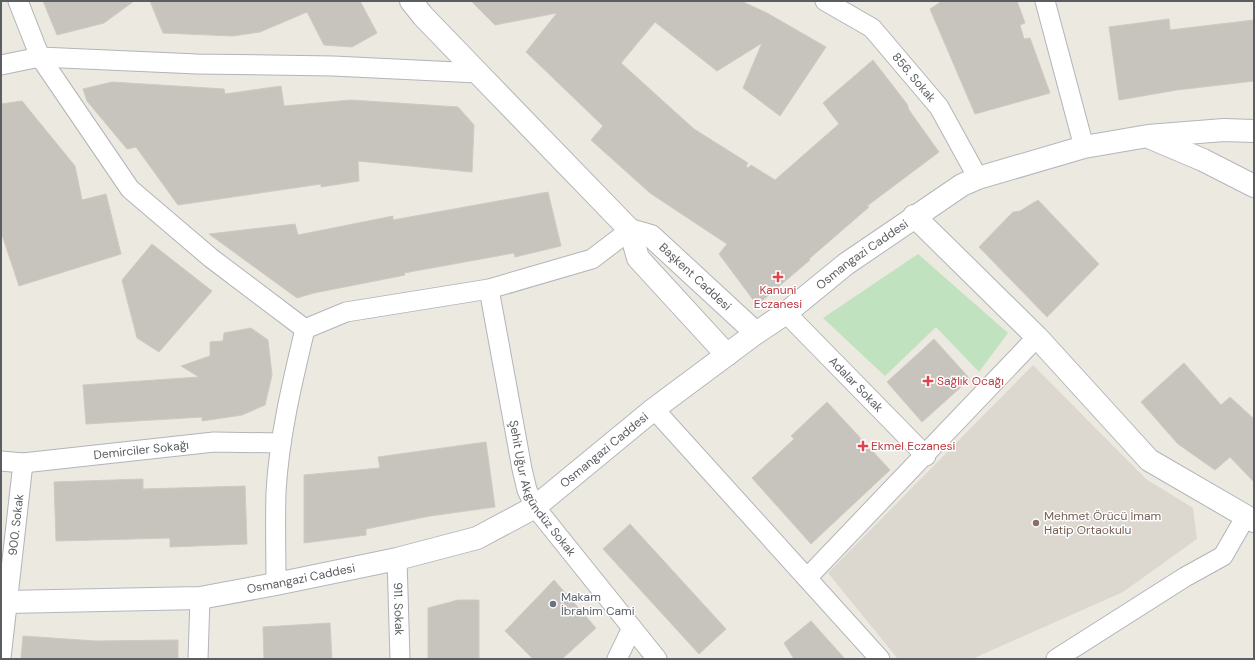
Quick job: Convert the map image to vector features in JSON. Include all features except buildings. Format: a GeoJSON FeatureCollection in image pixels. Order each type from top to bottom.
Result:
{"type":"FeatureCollection","features":[{"type":"Feature","properties":{"kind":"main road"},"geometry":{"type":"LineString","coordinates":[[411,1],[423,16],[630,230],[638,258],[728,355]]}},
{"type":"Feature","properties":{"kind":"main road","name":"Osmangazi Caddesi"},"geometry":{"type":"LineString","coordinates":[[4,602],[200,598],[397,559],[477,538],[535,507],[654,409],[756,333],[786,313],[846,264],[914,216],[962,185],[978,178],[1084,146],[1148,136],[1224,130],[1254,131]]}},
{"type":"Feature","properties":{"kind":"main road"},"geometry":{"type":"LineString","coordinates":[[1148,136],[1203,160],[1254,186]]}},
{"type":"Feature","properties":{"kind":"main road"},"geometry":{"type":"LineString","coordinates":[[914,216],[1038,337],[1149,460],[1250,519]]}},
{"type":"Feature","properties":{"kind":"main road","name":"Başkent Caddesi"},"geometry":{"type":"LineString","coordinates":[[630,230],[651,236],[756,333]]}},
{"type":"Feature","properties":{"kind":"street"},"geometry":{"type":"LineString","coordinates":[[18,1],[40,57],[130,190],[211,258],[305,330]]}},
{"type":"Feature","properties":{"kind":"street","name":"856. Sokak"},"geometry":{"type":"LineString","coordinates":[[825,1],[872,28],[883,40],[940,107],[978,178]]}},
{"type":"Feature","properties":{"kind":"street"},"geometry":{"type":"LineString","coordinates":[[1045,1],[1084,146]]}},
{"type":"Feature","properties":{"kind":"street"},"geometry":{"type":"LineString","coordinates":[[1,65],[40,57],[197,64],[333,66],[478,73]]}},
{"type":"Feature","properties":{"kind":"street"},"geometry":{"type":"LineString","coordinates":[[305,330],[346,312],[489,289],[592,260],[630,230]]}},
{"type":"Feature","properties":{"kind":"street","name":"Şehit Uğur Akgündüz Sokak"},"geometry":{"type":"LineString","coordinates":[[489,289],[527,490],[535,507],[657,659]]}},
{"type":"Feature","properties":{"kind":"street","name":"Adalar Sokak"},"geometry":{"type":"LineString","coordinates":[[786,313],[926,456]]}},
{"type":"Feature","properties":{"kind":"street"},"geometry":{"type":"LineString","coordinates":[[276,584],[276,492],[281,443],[294,372],[305,330]]}},
{"type":"Feature","properties":{"kind":"street"},"geometry":{"type":"LineString","coordinates":[[807,578],[926,456],[1038,337]]}},
{"type":"Feature","properties":{"kind":"street"},"geometry":{"type":"LineString","coordinates":[[654,409],[880,659]]}},
{"type":"Feature","properties":{"kind":"street","name":"Demirciler Sokağı"},"geometry":{"type":"LineString","coordinates":[[1,461],[23,463],[214,442],[281,443]]}},
{"type":"Feature","properties":{"kind":"street","name":"900. Sokak"},"geometry":{"type":"LineString","coordinates":[[1,658],[4,602],[23,463]]}},
{"type":"Feature","properties":{"kind":"street"},"geometry":{"type":"LineString","coordinates":[[1056,659],[1185,577],[1223,556],[1250,519]]}},
{"type":"Feature","properties":{"kind":"street","name":"911. Sokak"},"geometry":{"type":"LineString","coordinates":[[397,559],[400,659]]}},
{"type":"Feature","properties":{"kind":"street"},"geometry":{"type":"LineString","coordinates":[[198,659],[200,598]]}},
{"type":"Feature","properties":{"kind":"street"},"geometry":{"type":"LineString","coordinates":[[617,659],[632,628]]}},
{"type":"Feature","properties":{"kind":"shaded area","name":"Mehmet Örücü İmam Hatip Ortaokulu"},"geometry":{"type":"Polygon","coordinates":[[[1033,365],[1146,479],[1193,508],[1197,539],[1123,592],[972,659],[898,659],[828,573],[1033,365]]]}},
{"type":"Feature","properties":{"kind":"green space"},"geometry":{"type":"Polygon","coordinates":[[[918,254],[1008,333],[979,372],[936,327],[885,376],[823,318],[918,254]]]}},
{"type":"Feature","properties":{"kind":"place","name":"Kanuni Eczanesi"},"geometry":{"type":"Point","coordinates":[778,277]}},
{"type":"Feature","properties":{"kind":"place","name":"Sağlık Ocağı"},"geometry":{"type":"Point","coordinates":[928,381]}},
{"type":"Feature","properties":{"kind":"place","name":"Ekmel Eczanesi"},"geometry":{"type":"Point","coordinates":[863,446]}},
{"type":"Feature","properties":{"kind":"place","name":"Mehmet Örücü İmam Hatip Ortaokulu"},"geometry":{"type":"Point","coordinates":[1036,523]}},
{"type":"Feature","properties":{"kind":"place","name":"Makam İbrahim Cami"},"geometry":{"type":"Point","coordinates":[553,604]}}]}
